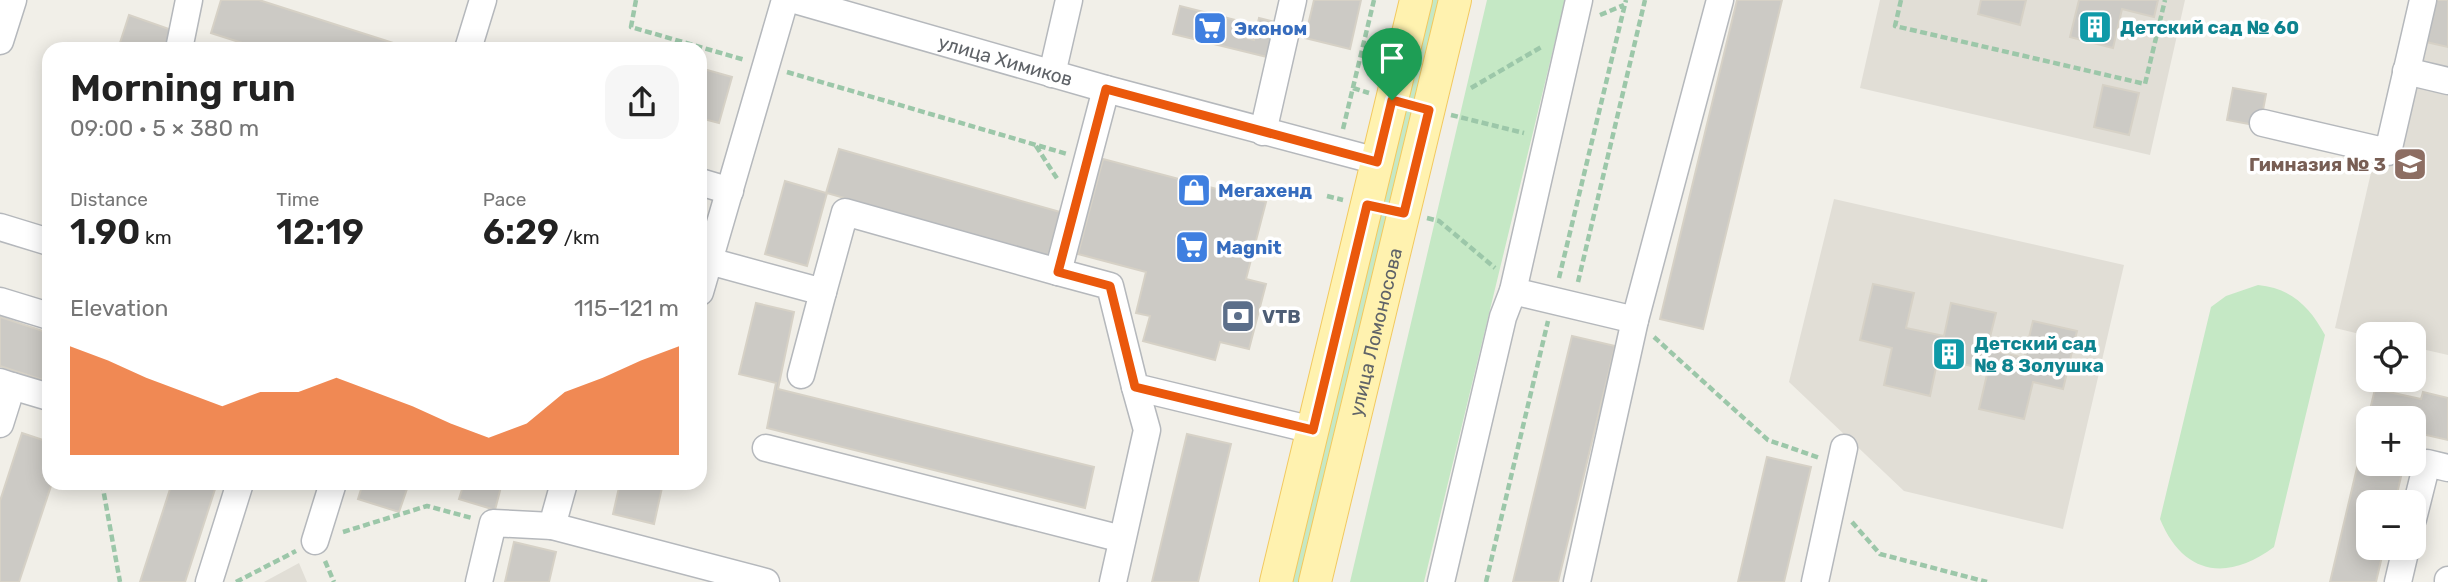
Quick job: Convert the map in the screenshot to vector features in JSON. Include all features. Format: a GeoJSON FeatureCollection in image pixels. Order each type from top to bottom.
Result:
{"type":"FeatureCollection","features":[{"type":"Feature","properties":{"kind":"main road","name":"улица Ломоносова"},"geometry":{"type":"LineString","coordinates":[[1276,582],[1416,0]]}},
{"type":"Feature","properties":{"kind":"main road","name":"улица Ломоносова"},"geometry":{"type":"LineString","coordinates":[[1315,582],[1455,0]]}},
{"type":"Feature","properties":{"kind":"street"},"geometry":{"type":"LineString","coordinates":[[0,41],[13,0]]}},
{"type":"Feature","properties":{"kind":"street"},"geometry":{"type":"LineString","coordinates":[[188,42],[189,0]]}},
{"type":"Feature","properties":{"kind":"street"},"geometry":{"type":"LineString","coordinates":[[470,42],[483,0]]}},
{"type":"Feature","properties":{"kind":"street"},"geometry":{"type":"LineString","coordinates":[[707,268],[785,0]]}},
{"type":"Feature","properties":{"kind":"street","name":"улица Химиков"},"geometry":{"type":"LineString","coordinates":[[795,0],[852,8],[1052,74],[1377,162]]}},
{"type":"Feature","properties":{"kind":"street"},"geometry":{"type":"LineString","coordinates":[[1052,74],[1069,0]]}},
{"type":"Feature","properties":{"kind":"street"},"geometry":{"type":"LineString","coordinates":[[1263,132],[1293,0]]}},
{"type":"Feature","properties":{"kind":"street"},"geometry":{"type":"LineString","coordinates":[[1441,582],[1503,317],[1514,288],[1579,0]]}},
{"type":"Feature","properties":{"kind":"street"},"geometry":{"type":"LineString","coordinates":[[1577,582],[1635,320],[1720,0]]}},
{"type":"Feature","properties":{"kind":"street"},"geometry":{"type":"LineString","coordinates":[[2263,123],[2388,152],[2423,0]]}},
{"type":"Feature","properties":{"kind":"street"},"geometry":{"type":"LineString","coordinates":[[2406,71],[2448,81]]}},
{"type":"Feature","properties":{"kind":"street"},"geometry":{"type":"LineString","coordinates":[[1058,272],[1106,89]]}},
{"type":"Feature","properties":{"kind":"street"},"geometry":{"type":"LineString","coordinates":[[707,184],[730,191]]}},
{"type":"Feature","properties":{"kind":"street"},"geometry":{"type":"LineString","coordinates":[[801,375],[845,212],[1110,286],[1147,430],[1113,582]]}},
{"type":"Feature","properties":{"kind":"street"},"geometry":{"type":"LineString","coordinates":[[0,227],[42,240]]}},
{"type":"Feature","properties":{"kind":"street"},"geometry":{"type":"LineString","coordinates":[[709,261],[823,292]]}},
{"type":"Feature","properties":{"kind":"street"},"geometry":{"type":"LineString","coordinates":[[1514,288],[1635,320]]}},
{"type":"Feature","properties":{"kind":"street"},"geometry":{"type":"LineString","coordinates":[[0,301],[42,314]]}},
{"type":"Feature","properties":{"kind":"street"},"geometry":{"type":"LineString","coordinates":[[0,424],[6,384],[42,395]]}},
{"type":"Feature","properties":{"kind":"street"},"geometry":{"type":"LineString","coordinates":[[1135,387],[1313,430]]}},
{"type":"Feature","properties":{"kind":"street"},"geometry":{"type":"LineString","coordinates":[[766,448],[1122,539]]}},
{"type":"Feature","properties":{"kind":"street"},"geometry":{"type":"LineString","coordinates":[[1815,582],[1842,456]]}},
{"type":"Feature","properties":{"kind":"street"},"geometry":{"type":"LineString","coordinates":[[2420,490],[2427,463],[2448,468]]}},
{"type":"Feature","properties":{"kind":"street"},"geometry":{"type":"LineString","coordinates":[[209,582],[238,490]]}},
{"type":"Feature","properties":{"kind":"street"},"geometry":{"type":"LineString","coordinates":[[315,541],[331,490]]}},
{"type":"Feature","properties":{"kind":"street"},"geometry":{"type":"LineString","coordinates":[[552,526],[562,490]]}},
{"type":"Feature","properties":{"kind":"street"},"geometry":{"type":"LineString","coordinates":[[479,582],[493,523],[552,526],[766,582]]}},
{"type":"Feature","properties":{"kind":"street"},"geometry":{"type":"LineString","coordinates":[[2398,582],[2403,560]]}},
{"type":"Feature","properties":{"kind":"path"},"geometry":{"type":"LineString","coordinates":[[636,0],[631,26],[684,42]]}},
{"type":"Feature","properties":{"kind":"path"},"geometry":{"type":"LineString","coordinates":[[1342,134],[1374,0]]}},
{"type":"Feature","properties":{"kind":"path"},"geometry":{"type":"LineString","coordinates":[[1572,305],[1645,0]]}},
{"type":"Feature","properties":{"kind":"path"},"geometry":{"type":"LineString","coordinates":[[1901,0],[1895,26],[2145,84],[2165,0]]}},
{"type":"Feature","properties":{"kind":"path"},"geometry":{"type":"LineString","coordinates":[[707,49],[748,61]]}},
{"type":"Feature","properties":{"kind":"path"},"geometry":{"type":"LineString","coordinates":[[774,69],[1087,160]]}},
{"type":"Feature","properties":{"kind":"path"},"geometry":{"type":"LineString","coordinates":[[1353,88],[1392,100]]}},
{"type":"Feature","properties":{"kind":"path"},"geometry":{"type":"LineString","coordinates":[[1429,110],[1525,134]]}},
{"type":"Feature","properties":{"kind":"path"},"geometry":{"type":"LineString","coordinates":[[1036,145],[1074,206]]}},
{"type":"Feature","properties":{"kind":"path"},"geometry":{"type":"LineString","coordinates":[[1327,196],[1367,205]]}},
{"type":"Feature","properties":{"kind":"path"},"geometry":{"type":"LineString","coordinates":[[1404,213],[1439,220],[1514,288]]}},
{"type":"Feature","properties":{"kind":"path"},"geometry":{"type":"LineString","coordinates":[[1635,320],[1768,440],[1842,456]]}},
{"type":"Feature","properties":{"kind":"path"},"geometry":{"type":"LineString","coordinates":[[103,490],[120,582]]}},
{"type":"Feature","properties":{"kind":"path"},"geometry":{"type":"LineString","coordinates":[[1833,500],[1880,554],[1987,582]]}},
{"type":"Feature","properties":{"kind":"path"},"geometry":{"type":"LineString","coordinates":[[236,582],[315,541],[427,506],[493,523]]}},
{"type":"Feature","properties":{"kind":"shaded area"},"geometry":{"type":"Polygon","coordinates":[[[1880,0],[2185,0],[2150,155],[1860,88],[1880,0]]]}},
{"type":"Feature","properties":{"kind":"shaded area","name":"Гимназия № 3"},"geometry":{"type":"Polygon","coordinates":[[[2411,0],[2448,0],[2448,355],[2426,350],[2426,322],[2356,322],[2356,333],[2335,328],[2411,0]]]}},
{"type":"Feature","properties":{"kind":"shaded area"},"geometry":{"type":"Polygon","coordinates":[[[1834,199],[2124,265],[2063,529],[1904,491],[1789,382],[1834,199]]]}},
{"type":"Feature","properties":{"kind":"shaded area"},"geometry":{"type":"Polygon","coordinates":[[[299,563],[307,582],[264,582],[299,563]]]}},
{"type":"Feature","properties":{"kind":"green space"},"geometry":{"type":"Polygon","coordinates":[[[1429,0],[1443,0],[1302,582],[1289,582],[1429,0]]]}},
{"type":"Feature","properties":{"kind":"green space"},"geometry":{"type":"Polygon","coordinates":[[[1487,0],[1565,0],[1424,582],[1350,582],[1487,0]]]}},
{"type":"Feature","properties":{"kind":"green space"},"geometry":{"type":"Polygon","coordinates":[[[2258,285],[2290,295],[2313,316],[2325,335],[2274,547],[2240,565],[2208,567],[2194,562],[2181,552],[2160,519],[2211,307],[2226,296],[2258,285]]]}},
{"type":"Feature","properties":{"kind":"building"},"geometry":{"type":"Polygon","coordinates":[[[221,0],[259,0],[390,42],[239,42],[211,33],[221,0]]]}},
{"type":"Feature","properties":{"kind":"building"},"geometry":{"type":"Polygon","coordinates":[[[1314,0],[1361,0],[1350,49],[1305,38],[1314,0]]]}},
{"type":"Feature","properties":{"kind":"building"},"geometry":{"type":"Polygon","coordinates":[[[1737,0],[1782,0],[1703,329],[1660,319],[1737,0]]]}},
{"type":"Feature","properties":{"kind":"building"},"geometry":{"type":"Polygon","coordinates":[[[1981,0],[2026,0],[2020,25],[1978,14],[1981,0]]]}},
{"type":"Feature","properties":{"kind":"building","name":"Детский сад № 60"},"geometry":{"type":"Polygon","coordinates":[[[2079,0],[2158,0],[2154,17],[2122,9],[2113,48],[2070,37],[2079,0]]]}},
{"type":"Feature","properties":{"kind":"building"},"geometry":{"type":"Polygon","coordinates":[[[2436,0],[2448,0],[2448,47],[2426,42],[2436,0]]]}},
{"type":"Feature","properties":{"kind":"building","name":"Эконом"},"geometry":{"type":"Polygon","coordinates":[[[1180,6],[1247,23],[1243,37],[1254,40],[1259,18],[1275,22],[1267,57],[1173,34],[1180,6]]]}},
{"type":"Feature","properties":{"kind":"building"},"geometry":{"type":"Polygon","coordinates":[[[129,15],[172,30],[168,42],[120,42],[129,15]]]}},
{"type":"Feature","properties":{"kind":"building"},"geometry":{"type":"Polygon","coordinates":[[[707,70],[732,77],[719,123],[707,120],[707,70]]]}},
{"type":"Feature","properties":{"kind":"building"},"geometry":{"type":"Polygon","coordinates":[[[2103,85],[2139,93],[2129,135],[2094,127],[2103,85]]]}},
{"type":"Feature","properties":{"kind":"building"},"geometry":{"type":"Polygon","coordinates":[[[2233,88],[2266,94],[2260,126],[2227,120],[2233,88]]]}},
{"type":"Feature","properties":{"kind":"building"},"geometry":{"type":"Polygon","coordinates":[[[839,149],[1060,212],[1048,256],[827,193],[807,266],[765,254],[785,181],[826,193],[839,149]]]}},
{"type":"Feature","properties":{"kind":"building"},"geometry":{"type":"Polygon","coordinates":[[[1103,159],[1266,202],[1246,279],[1266,284],[1249,349],[1220,342],[1215,360],[1143,341],[1150,316],[1136,313],[1146,272],[1078,254],[1103,159]]]}},
{"type":"Feature","properties":{"kind":"building","name":"Детский сад № 8 Золушка"},"geometry":{"type":"Polygon","coordinates":[[[1873,284],[1914,293],[1906,328],[1944,336],[1951,303],[1996,313],[1987,349],[2024,358],[2033,321],[2077,331],[2063,389],[2033,382],[2024,419],[1979,409],[1988,370],[1938,358],[1930,396],[1884,385],[1892,348],[1860,340],[1873,284]]]}},
{"type":"Feature","properties":{"kind":"building"},"geometry":{"type":"Polygon","coordinates":[[[756,303],[794,312],[778,389],[1094,467],[1085,508],[767,428],[776,383],[739,374],[756,303]]]}},
{"type":"Feature","properties":{"kind":"building"},"geometry":{"type":"Polygon","coordinates":[[[0,317],[42,331],[42,380],[0,366],[0,317]]]}},
{"type":"Feature","properties":{"kind":"building"},"geometry":{"type":"Polygon","coordinates":[[[1572,336],[1615,346],[1558,582],[1513,582],[1572,336]]]}},
{"type":"Feature","properties":{"kind":"building"},"geometry":{"type":"Polygon","coordinates":[[[2374,392],[2389,392],[2421,399],[2423,392],[2448,398],[2448,440],[2426,435],[2426,406],[2371,406],[2374,392]]]}},
{"type":"Feature","properties":{"kind":"building"},"geometry":{"type":"Polygon","coordinates":[[[22,433],[42,440],[42,490],[50,490],[19,582],[0,582],[0,501],[22,433]]]}},
{"type":"Feature","properties":{"kind":"building"},"geometry":{"type":"Polygon","coordinates":[[[1187,434],[1231,444],[1198,582],[1152,582],[1187,434]]]}},
{"type":"Feature","properties":{"kind":"building"},"geometry":{"type":"Polygon","coordinates":[[[1187,434],[1231,444],[1198,582],[1152,582],[1187,434]]]}},
{"type":"Feature","properties":{"kind":"building"},"geometry":{"type":"Polygon","coordinates":[[[1767,457],[1811,467],[1784,582],[1738,582],[1767,457]]]}},
{"type":"Feature","properties":{"kind":"building"},"geometry":{"type":"Polygon","coordinates":[[[2356,472],[2356,476],[2401,476],[2398,490],[2356,490],[2356,560],[2381,560],[2376,582],[2330,582],[2356,472]]]}},
{"type":"Feature","properties":{"kind":"building"},"geometry":{"type":"Polygon","coordinates":[[[170,490],[215,490],[185,582],[140,582],[170,490]]]}},
{"type":"Feature","properties":{"kind":"building"},"geometry":{"type":"Polygon","coordinates":[[[361,490],[407,490],[399,512],[358,499],[361,490]]]}},
{"type":"Feature","properties":{"kind":"building"},"geometry":{"type":"Polygon","coordinates":[[[462,490],[500,490],[495,510],[459,499],[462,490]]]}},
{"type":"Feature","properties":{"kind":"building"},"geometry":{"type":"Polygon","coordinates":[[[618,490],[661,490],[654,524],[613,514],[618,490]]]}},
{"type":"Feature","properties":{"kind":"building"},"geometry":{"type":"Polygon","coordinates":[[[514,542],[556,552],[549,582],[505,582],[514,542]]]}},
{"type":"Feature","properties":{"kind":"place","name":"Детский сад № 60"},"geometry":{"type":"Point","coordinates":[2095,27]}},
{"type":"Feature","properties":{"kind":"place","name":"Эконом"},"geometry":{"type":"Point","coordinates":[1210,28]}},
{"type":"Feature","properties":{"kind":"place","name":"Гимназия № 3"},"geometry":{"type":"Point","coordinates":[2410,164]}},
{"type":"Feature","properties":{"kind":"place","name":"Мегахенд"},"geometry":{"type":"Point","coordinates":[1194,190]}},
{"type":"Feature","properties":{"kind":"place","name":"Magnit"},"geometry":{"type":"Point","coordinates":[1192,247]}},
{"type":"Feature","properties":{"kind":"place","name":"VTB"},"geometry":{"type":"Point","coordinates":[1238,316]}},
{"type":"Feature","properties":{"kind":"place","name":"Детский сад № 8 Золушка"},"geometry":{"type":"Point","coordinates":[1949,354]}},
{"type":"Feature","properties":{"kind":"route"},"geometry":{"type":"LineString","coordinates":[[1106,89],[1377,162],[1392,100],[1429,110],[1404,213],[1367,205],[1313,430],[1135,387],[1110,286],[1058,272],[1106,89]]}}]}
